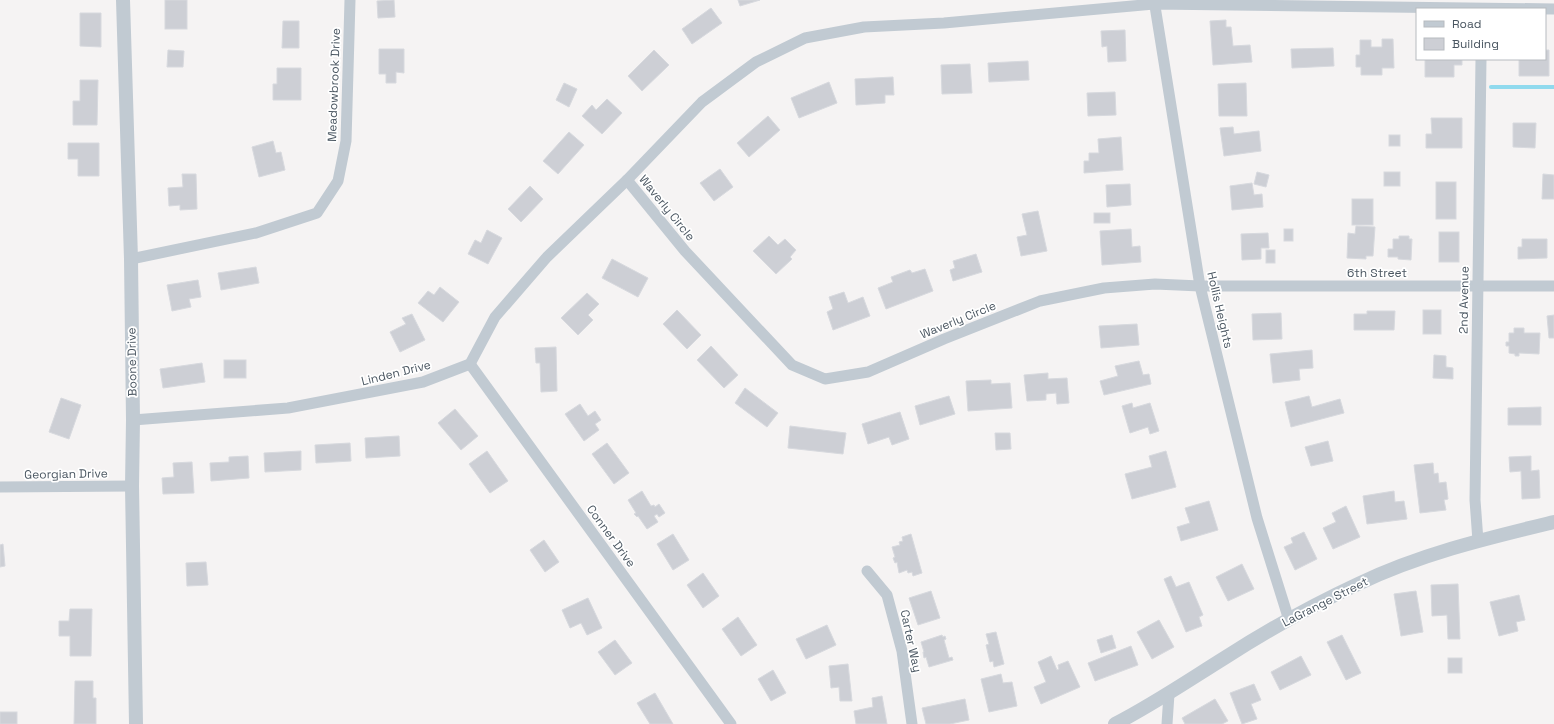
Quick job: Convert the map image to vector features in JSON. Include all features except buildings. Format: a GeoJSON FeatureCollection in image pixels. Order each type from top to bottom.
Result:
{"type":"FeatureCollection","features":[{"type":"Feature","properties":{"kind":"street","name":"Boone Drive"},"geometry":{"type":"LineString","coordinates":[[123,0],[131,259],[133,420],[132,486],[136,724]]}},
{"type":"Feature","properties":{"kind":"street","name":"Meadowbrook Drive"},"geometry":{"type":"LineString","coordinates":[[131,259],[256,233],[317,213],[338,181],[346,141],[350,0]]}},
{"type":"Feature","properties":{"kind":"street","name":"Waverly Circle"},"geometry":{"type":"LineString","coordinates":[[1200,286],[1155,284],[1104,288],[1040,301],[944,339],[868,372],[825,379],[792,365],[685,251],[627,180],[702,102],[756,62],[805,38],[864,27],[944,23],[1154,2],[1482,6],[1530,8]]}},
{"type":"Feature","properties":{"kind":"street","name":"Hollis Heights"},"geometry":{"type":"LineString","coordinates":[[1154,2],[1200,286],[1257,518],[1289,620]]}},
{"type":"Feature","properties":{"kind":"street","name":"2nd Avenue"},"geometry":{"type":"LineString","coordinates":[[1478,541],[1476,500],[1477,285],[1481,60]]}},
{"type":"Feature","properties":{"kind":"street"},"geometry":{"type":"LineString","coordinates":[[470,364],[495,317],[547,257],[627,180]]}},
{"type":"Feature","properties":{"kind":"street","name":"6th Street"},"geometry":{"type":"LineString","coordinates":[[1200,286],[1554,286]]}},
{"type":"Feature","properties":{"kind":"street","name":"Linden Drive"},"geometry":{"type":"LineString","coordinates":[[133,420],[288,408],[423,382],[470,364]]}},
{"type":"Feature","properties":{"kind":"street","name":"Conner Drive"},"geometry":{"type":"LineString","coordinates":[[470,364],[731,724]]}},
{"type":"Feature","properties":{"kind":"street","name":"Georgian Drive"},"geometry":{"type":"LineString","coordinates":[[0,487],[132,486]]}},
{"type":"Feature","properties":{"kind":"street","name":"LaGrange Street"},"geometry":{"type":"LineString","coordinates":[[1115,724],[1169,694],[1228,656],[1289,620],[1359,583],[1430,556],[1478,541],[1554,522]]}},
{"type":"Feature","properties":{"kind":"street","name":"Carter Way"},"geometry":{"type":"LineString","coordinates":[[867,571],[887,595],[902,651],[912,724]]}},
{"type":"Feature","properties":{"kind":"street"},"geometry":{"type":"LineString","coordinates":[[1167,724],[1169,694]]}},
{"type":"Feature","properties":{"kind":"waterway"},"geometry":{"type":"LineString","coordinates":[[1491,87],[1554,87]]}}]}
